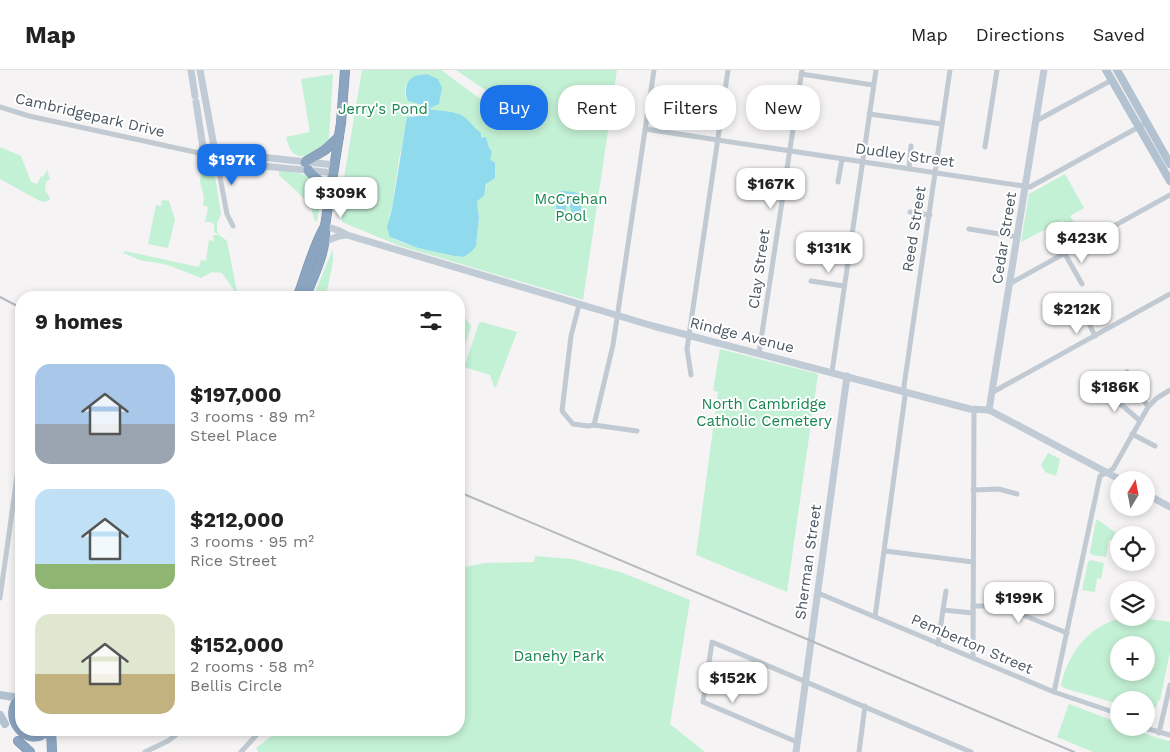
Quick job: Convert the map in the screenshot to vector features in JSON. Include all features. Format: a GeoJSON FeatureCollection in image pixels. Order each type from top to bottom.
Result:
{"type":"FeatureCollection","features":[{"type":"Feature","properties":{"kind":"highway"},"geometry":{"type":"LineString","coordinates":[[308,291],[326,241],[325,226],[335,169],[345,70]]}},
{"type":"Feature","properties":{"kind":"highway"},"geometry":{"type":"LineString","coordinates":[[328,208],[320,182],[307,166],[339,137]]}},
{"type":"Feature","properties":{"kind":"highway"},"geometry":{"type":"LineString","coordinates":[[300,291],[318,237],[325,226]]}},
{"type":"Feature","properties":{"kind":"highway"},"geometry":{"type":"LineString","coordinates":[[15,701],[5,715],[5,724],[11,735],[30,752]]}},
{"type":"Feature","properties":{"kind":"highway"},"geometry":{"type":"LineString","coordinates":[[11,735],[22,742],[34,742],[43,736]]}},
{"type":"Feature","properties":{"kind":"highway"},"geometry":{"type":"LineString","coordinates":[[50,736],[52,752]]}},
{"type":"Feature","properties":{"kind":"main road"},"geometry":{"type":"LineString","coordinates":[[1106,70],[1170,164]]}},
{"type":"Feature","properties":{"kind":"main road"},"geometry":{"type":"LineString","coordinates":[[1116,70],[1170,181]]}},
{"type":"Feature","properties":{"kind":"main road"},"geometry":{"type":"LineString","coordinates":[[0,695],[15,697]]}},
{"type":"Feature","properties":{"kind":"main road"},"geometry":{"type":"LineString","coordinates":[[0,715],[5,724]]}},
{"type":"Feature","properties":{"kind":"street"},"geometry":{"type":"LineString","coordinates":[[191,70],[204,154]]}},
{"type":"Feature","properties":{"kind":"street"},"geometry":{"type":"LineString","coordinates":[[200,70],[227,214],[233,226]]}},
{"type":"Feature","properties":{"kind":"street"},"geometry":{"type":"LineString","coordinates":[[652,85],[654,70]]}},
{"type":"Feature","properties":{"kind":"street"},"geometry":{"type":"LineString","coordinates":[[691,375],[687,358],[689,336],[728,70]]}},
{"type":"Feature","properties":{"kind":"street"},"geometry":{"type":"LineString","coordinates":[[832,372],[876,70]]}},
{"type":"Feature","properties":{"kind":"street","name":"Reed Street"},"geometry":{"type":"LineString","coordinates":[[875,617],[904,405],[904,386],[950,70]]}},
{"type":"Feature","properties":{"kind":"street"},"geometry":{"type":"LineString","coordinates":[[985,147],[996,70]]}},
{"type":"Feature","properties":{"kind":"street","name":"Cedar Street"},"geometry":{"type":"LineString","coordinates":[[990,410],[1044,70]]}},
{"type":"Feature","properties":{"kind":"street"},"geometry":{"type":"LineString","coordinates":[[801,72],[874,85]]}},
{"type":"Feature","properties":{"kind":"street","name":"Clay Street"},"geometry":{"type":"LineString","coordinates":[[759,353],[801,72]]}},
{"type":"Feature","properties":{"kind":"street"},"geometry":{"type":"LineString","coordinates":[[1036,121],[1112,80]]}},
{"type":"Feature","properties":{"kind":"street","name":"Cambridgepark Drive"},"geometry":{"type":"LineString","coordinates":[[0,107],[28,116],[204,154],[335,169]]}},
{"type":"Feature","properties":{"kind":"street"},"geometry":{"type":"LineString","coordinates":[[869,114],[942,124]]}},
{"type":"Feature","properties":{"kind":"street"},"geometry":{"type":"LineString","coordinates":[[1026,186],[1030,187],[1143,125]]}},
{"type":"Feature","properties":{"kind":"street"},"geometry":{"type":"LineString","coordinates":[[594,425],[609,368],[618,316],[645,129]]}},
{"type":"Feature","properties":{"kind":"street","name":"Dudley Street"},"geometry":{"type":"LineString","coordinates":[[652,130],[1026,186]]}},
{"type":"Feature","properties":{"kind":"street"},"geometry":{"type":"LineString","coordinates":[[909,168],[911,146]]}},
{"type":"Feature","properties":{"kind":"street"},"geometry":{"type":"LineString","coordinates":[[838,182],[842,159]]}},
{"type":"Feature","properties":{"kind":"street"},"geometry":{"type":"LineString","coordinates":[[1011,283],[1170,195]]}},
{"type":"Feature","properties":{"kind":"street"},"geometry":{"type":"LineString","coordinates":[[910,212],[930,215]]}},
{"type":"Feature","properties":{"kind":"street","name":"Rindge Avenue"},"geometry":{"type":"LineString","coordinates":[[325,226],[346,235],[689,336],[904,392],[974,409],[990,410],[1110,474]]}},
{"type":"Feature","properties":{"kind":"street"},"geometry":{"type":"LineString","coordinates":[[969,229],[1018,237]]}},
{"type":"Feature","properties":{"kind":"street"},"geometry":{"type":"LineString","coordinates":[[326,241],[346,235]]}},
{"type":"Feature","properties":{"kind":"street"},"geometry":{"type":"LineString","coordinates":[[1065,254],[1082,284]]}},
{"type":"Feature","properties":{"kind":"street"},"geometry":{"type":"LineString","coordinates":[[817,255],[848,260]]}},
{"type":"Feature","properties":{"kind":"street"},"geometry":{"type":"LineString","coordinates":[[811,281],[844,286]]}},
{"type":"Feature","properties":{"kind":"street"},"geometry":{"type":"LineString","coordinates":[[993,392],[1170,294]]}},
{"type":"Feature","properties":{"kind":"street"},"geometry":{"type":"LineString","coordinates":[[579,305],[571,336],[562,411],[573,424],[637,431]]}},
{"type":"Feature","properties":{"kind":"street"},"geometry":{"type":"LineString","coordinates":[[1084,313],[1095,336]]}},
{"type":"Feature","properties":{"kind":"street"},"geometry":{"type":"LineString","coordinates":[[1127,372],[1148,407]]}},
{"type":"Feature","properties":{"kind":"street","name":"Sherman Street"},"geometry":{"type":"LineString","coordinates":[[796,752],[848,376]]}},
{"type":"Feature","properties":{"kind":"street"},"geometry":{"type":"LineString","coordinates":[[1054,692],[1100,476],[1114,469],[1139,420],[1148,407],[1170,391]]}},
{"type":"Feature","properties":{"kind":"street"},"geometry":{"type":"LineString","coordinates":[[1099,394],[1123,406],[1139,420]]}},
{"type":"Feature","properties":{"kind":"street"},"geometry":{"type":"LineString","coordinates":[[972,658],[974,409]]}},
{"type":"Feature","properties":{"kind":"street"},"geometry":{"type":"LineString","coordinates":[[1132,434],[1155,446]]}},
{"type":"Feature","properties":{"kind":"street"},"geometry":{"type":"LineString","coordinates":[[974,490],[999,489],[1016,494]]}},
{"type":"Feature","properties":{"kind":"street"},"geometry":{"type":"LineString","coordinates":[[0,598],[15,491]]}},
{"type":"Feature","properties":{"kind":"street"},"geometry":{"type":"LineString","coordinates":[[1155,499],[1170,507]]}},
{"type":"Feature","properties":{"kind":"street"},"geometry":{"type":"LineString","coordinates":[[885,550],[973,562]]}},
{"type":"Feature","properties":{"kind":"street"},"geometry":{"type":"LineString","coordinates":[[938,644],[946,591]]}},
{"type":"Feature","properties":{"kind":"street","name":"Pemberton Street"},"geometry":{"type":"LineString","coordinates":[[818,593],[1054,692],[1110,711]]}},
{"type":"Feature","properties":{"kind":"street"},"geometry":{"type":"LineString","coordinates":[[973,606],[1001,606],[1066,633]]}},
{"type":"Feature","properties":{"kind":"street"},"geometry":{"type":"LineString","coordinates":[[943,610],[973,613]]}},
{"type":"Feature","properties":{"kind":"street"},"geometry":{"type":"LineString","coordinates":[[797,742],[703,702],[712,642],[971,752]]}},
{"type":"Feature","properties":{"kind":"street"},"geometry":{"type":"LineString","coordinates":[[1159,733],[1170,685]]}},
{"type":"Feature","properties":{"kind":"street"},"geometry":{"type":"LineString","coordinates":[[859,752],[865,706]]}},
{"type":"Feature","properties":{"kind":"street"},"geometry":{"type":"LineString","coordinates":[[1155,732],[1170,736]]}},
{"type":"Feature","properties":{"kind":"street"},"geometry":{"type":"LineString","coordinates":[[145,752],[174,736]]}},
{"type":"Feature","properties":{"kind":"street"},"geometry":{"type":"LineString","coordinates":[[241,752],[256,736]]}},
{"type":"Feature","properties":{"kind":"green space"},"geometry":{"type":"Polygon","coordinates":[[[362,70],[441,70],[480,99],[480,130],[548,130],[548,85],[480,86],[456,70],[617,70],[615,85],[558,85],[558,130],[608,130],[583,300],[400,246],[342,222],[340,202],[362,70]],[[427,74],[412,79],[408,82],[405,90],[408,101],[422,105],[423,111],[419,116],[410,116],[399,159],[392,209],[389,215],[393,239],[418,248],[459,257],[472,251],[476,246],[479,218],[477,201],[486,188],[489,171],[486,138],[481,138],[468,120],[458,114],[432,110],[430,108],[436,105],[427,74]]]}},
{"type":"Feature","properties":{"kind":"green space"},"geometry":{"type":"Polygon","coordinates":[[[333,74],[329,138],[322,147],[311,154],[299,156],[294,154],[286,137],[310,132],[301,79],[333,74]]]}},
{"type":"Feature","properties":{"kind":"green space"},"geometry":{"type":"Polygon","coordinates":[[[0,147],[21,156],[31,182],[37,184],[47,170],[50,179],[46,182],[45,190],[50,200],[40,201],[0,179],[0,147]]]}},
{"type":"Feature","properties":{"kind":"green space"},"geometry":{"type":"Polygon","coordinates":[[[202,163],[214,170],[221,214],[217,223],[217,231],[227,241],[237,291],[235,291],[222,273],[212,272],[201,278],[168,265],[140,260],[123,253],[125,251],[199,267],[201,260],[206,261],[209,240],[214,241],[213,235],[218,235],[214,231],[214,224],[205,222],[208,207],[203,205],[204,197],[200,182],[202,163]]]}},
{"type":"Feature","properties":{"kind":"green space"},"geometry":{"type":"Polygon","coordinates":[[[279,170],[304,175],[317,182],[320,189],[320,197],[317,222],[314,219],[310,206],[279,175],[279,170]]]}},
{"type":"Feature","properties":{"kind":"green space"},"geometry":{"type":"Polygon","coordinates":[[[1065,174],[1084,208],[1070,216],[1083,237],[1076,241],[1063,220],[1021,242],[1029,194],[1065,174]]]}},
{"type":"Feature","properties":{"kind":"green space"},"geometry":{"type":"Polygon","coordinates":[[[162,200],[169,201],[175,220],[168,248],[148,244],[156,205],[161,206],[162,200]]]}},
{"type":"Feature","properties":{"kind":"green space"},"geometry":{"type":"Polygon","coordinates":[[[333,249],[333,261],[327,291],[316,291],[333,249]]]}},
{"type":"Feature","properties":{"kind":"green space"},"geometry":{"type":"Polygon","coordinates":[[[465,318],[471,326],[465,344],[465,318]]]}},
{"type":"Feature","properties":{"kind":"green space"},"geometry":{"type":"Polygon","coordinates":[[[482,322],[517,332],[496,387],[494,387],[490,375],[465,367],[479,323],[482,322]]]}},
{"type":"Feature","properties":{"kind":"green space","name":"North Cambridge Catholic Cemetery"},"geometry":{"type":"Polygon","coordinates":[[[720,349],[818,374],[787,592],[696,555],[718,392],[713,390],[720,349]]]}},
{"type":"Feature","properties":{"kind":"green space"},"geometry":{"type":"Polygon","coordinates":[[[1048,453],[1060,459],[1056,476],[1045,472],[1041,465],[1048,453]]]}},
{"type":"Feature","properties":{"kind":"green space"},"geometry":{"type":"Polygon","coordinates":[[[1096,520],[1098,520],[1110,528],[1110,540],[1106,557],[1092,555],[1090,552],[1096,520]]]}},
{"type":"Feature","properties":{"kind":"green space","name":"Danehy Park"},"geometry":{"type":"Polygon","coordinates":[[[535,556],[572,559],[623,573],[690,600],[670,724],[705,752],[258,752],[256,748],[272,736],[465,736],[465,567],[485,563],[534,562],[535,556]]]}},
{"type":"Feature","properties":{"kind":"green space"},"geometry":{"type":"Polygon","coordinates":[[[1091,560],[1104,563],[1101,579],[1097,578],[1095,592],[1082,590],[1088,562],[1091,560]]]}},
{"type":"Feature","properties":{"kind":"green space"},"geometry":{"type":"Polygon","coordinates":[[[1155,620],[1170,622],[1170,652],[1160,700],[1155,708],[1155,691],[1110,691],[1110,701],[1064,688],[1061,685],[1064,673],[1075,651],[1100,626],[1110,621],[1110,626],[1155,626],[1155,620]]]}},
{"type":"Feature","properties":{"kind":"green space"},"geometry":{"type":"Polygon","coordinates":[[[1069,704],[1110,720],[1110,736],[1151,736],[1170,741],[1170,752],[1093,752],[1057,737],[1069,704]]]}},
{"type":"Feature","properties":{"kind":"water","name":"Jerry's Pond"},"geometry":{"type":"Polygon","coordinates":[[[427,74],[438,79],[442,88],[439,104],[430,108],[432,110],[457,113],[463,116],[481,133],[481,138],[486,137],[492,152],[490,159],[495,163],[495,178],[486,184],[484,196],[477,201],[479,218],[476,246],[464,257],[418,248],[390,237],[387,227],[392,209],[407,117],[419,116],[423,111],[422,105],[408,101],[406,87],[412,78],[427,74]]]}},
{"type":"Feature","properties":{"kind":"water","name":"McCrehan Pool"},"geometry":{"type":"Polygon","coordinates":[[[563,191],[584,195],[580,214],[572,214],[570,206],[567,205],[564,218],[559,220],[555,217],[558,192],[563,191]]]}},
{"type":"Feature","properties":{"kind":"railway"},"geometry":{"type":"LineString","coordinates":[[0,297],[15,305]]}},
{"type":"Feature","properties":{"kind":"railway"},"geometry":{"type":"LineString","coordinates":[[465,495],[1074,752]]}}]}
